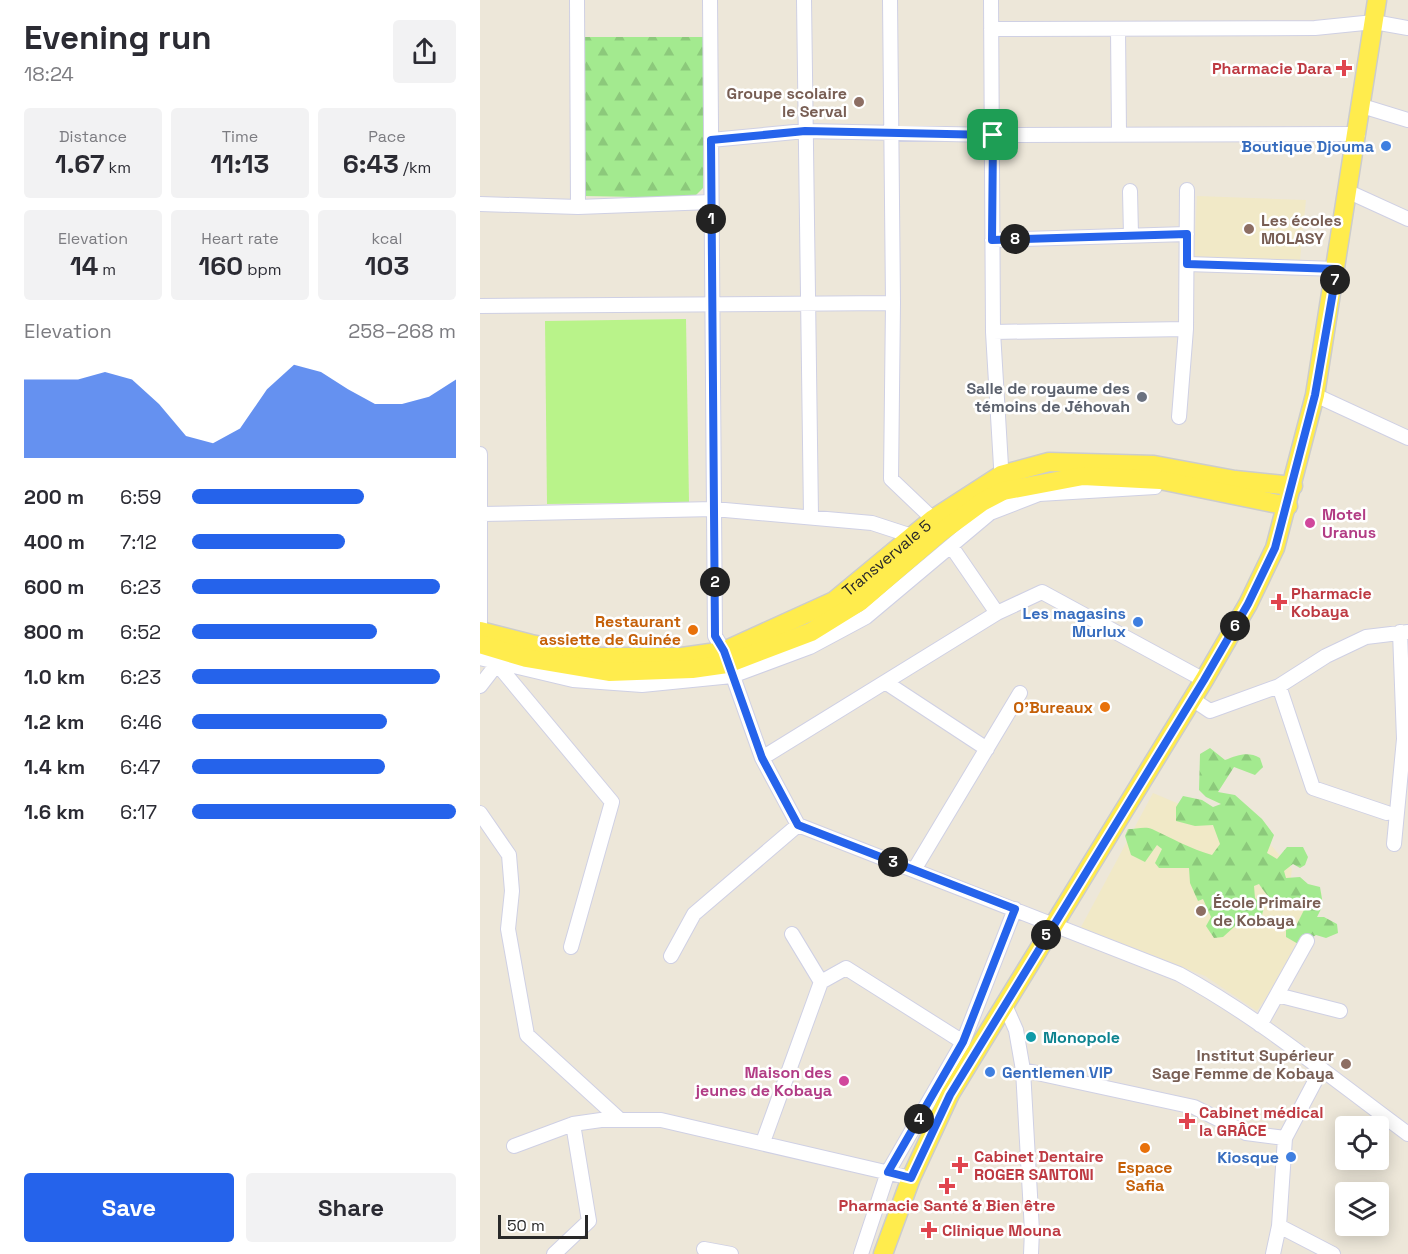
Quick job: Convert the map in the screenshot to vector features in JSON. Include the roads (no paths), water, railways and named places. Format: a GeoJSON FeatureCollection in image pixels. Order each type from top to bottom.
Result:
{"type":"FeatureCollection","features":[{"type":"Feature","properties":{"kind":"main road"},"geometry":{"type":"LineString","coordinates":[[883,1254],[911,1178],[950,1095],[1204,680],[1248,604],[1275,548],[1288,506],[1315,395],[1337,269],[1377,0]]}},
{"type":"Feature","properties":{"kind":"main road","name":"Transvervale 5"},"geometry":{"type":"LineString","coordinates":[[480,631],[531,644],[601,657],[682,657],[728,664],[834,601],[915,537],[933,519],[1002,483],[1049,462],[1154,465],[1235,480],[1293,486]]}},
{"type":"Feature","properties":{"kind":"main road","name":"Transvervale 5"},"geometry":{"type":"LineString","coordinates":[[480,644],[526,658],[609,672],[692,669],[728,664],[811,632],[861,601],[1002,483],[1083,476],[1160,480],[1232,492],[1288,506]]}},
{"type":"Feature","properties":{"kind":"street"},"geometry":{"type":"LineString","coordinates":[[577,0],[578,207]]}},
{"type":"Feature","properties":{"kind":"street"},"geometry":{"type":"LineString","coordinates":[[710,0],[715,636],[728,664],[762,758],[798,825],[1179,974],[1215,994],[1260,1025],[1408,1134]]}},
{"type":"Feature","properties":{"kind":"street"},"geometry":{"type":"LineString","coordinates":[[804,0],[811,516]]}},
{"type":"Feature","properties":{"kind":"street"},"geometry":{"type":"LineString","coordinates":[[890,0],[893,303],[891,479],[933,519]]}},
{"type":"Feature","properties":{"kind":"street"},"geometry":{"type":"LineString","coordinates":[[991,0],[993,332],[1002,483]]}},
{"type":"Feature","properties":{"kind":"street"},"geometry":{"type":"LineString","coordinates":[[991,29],[1315,28],[1374,22],[1408,28]]}},
{"type":"Feature","properties":{"kind":"street"},"geometry":{"type":"LineString","coordinates":[[1118,29],[1119,134]]}},
{"type":"Feature","properties":{"kind":"street"},"geometry":{"type":"LineString","coordinates":[[1362,106],[1408,120]]}},
{"type":"Feature","properties":{"kind":"street"},"geometry":{"type":"LineString","coordinates":[[711,140],[805,131],[993,135],[1358,134]]}},
{"type":"Feature","properties":{"kind":"street"},"geometry":{"type":"LineString","coordinates":[[1179,417],[1186,329],[1187,190]]}},
{"type":"Feature","properties":{"kind":"street"},"geometry":{"type":"LineString","coordinates":[[1130,191],[1131,235]]}},
{"type":"Feature","properties":{"kind":"street"},"geometry":{"type":"LineString","coordinates":[[1349,192],[1408,219]]}},
{"type":"Feature","properties":{"kind":"street"},"geometry":{"type":"LineString","coordinates":[[480,204],[578,207],[711,202]]}},
{"type":"Feature","properties":{"kind":"street"},"geometry":{"type":"LineString","coordinates":[[992,240],[1187,234]]}},
{"type":"Feature","properties":{"kind":"street"},"geometry":{"type":"LineString","coordinates":[[1187,264],[1337,269]]}},
{"type":"Feature","properties":{"kind":"street"},"geometry":{"type":"LineString","coordinates":[[480,306],[893,303]]}},
{"type":"Feature","properties":{"kind":"street"},"geometry":{"type":"LineString","coordinates":[[993,332],[1186,329]]}},
{"type":"Feature","properties":{"kind":"street"},"geometry":{"type":"LineString","coordinates":[[1315,395],[1408,438]]}},
{"type":"Feature","properties":{"kind":"street"},"geometry":{"type":"LineString","coordinates":[[480,454],[480,631]]}},
{"type":"Feature","properties":{"kind":"street","name":"Transvervale 5"},"geometry":{"type":"LineString","coordinates":[[480,658],[496,664],[573,680],[642,685],[810,647],[866,617],[990,513],[1039,494],[1166,487],[1232,492]]}},
{"type":"Feature","properties":{"kind":"street"},"geometry":{"type":"LineString","coordinates":[[481,514],[714,509],[872,523],[915,537]]}},
{"type":"Feature","properties":{"kind":"street"},"geometry":{"type":"LineString","coordinates":[[951,546],[997,613]]}},
{"type":"Feature","properties":{"kind":"street"},"geometry":{"type":"LineString","coordinates":[[762,758],[997,613],[1042,592],[1204,680]]}},
{"type":"Feature","properties":{"kind":"street"},"geometry":{"type":"LineString","coordinates":[[1192,699],[1210,711],[1279,686],[1326,656],[1366,637],[1404,632],[1404,739],[1394,844]]}},
{"type":"Feature","properties":{"kind":"street"},"geometry":{"type":"LineString","coordinates":[[480,686],[496,664],[612,802],[571,948]]}},
{"type":"Feature","properties":{"kind":"street"},"geometry":{"type":"LineString","coordinates":[[885,682],[987,749]]}},
{"type":"Feature","properties":{"kind":"street"},"geometry":{"type":"LineString","coordinates":[[1279,686],[1313,788],[1387,813]]}},
{"type":"Feature","properties":{"kind":"street"},"geometry":{"type":"LineString","coordinates":[[914,870],[1020,693]]}},
{"type":"Feature","properties":{"kind":"street"},"geometry":{"type":"LineString","coordinates":[[480,813],[509,855],[512,891],[508,929],[527,1035],[620,1119]]}},
{"type":"Feature","properties":{"kind":"street"},"geometry":{"type":"LineString","coordinates":[[671,956],[694,914],[798,825]]}},
{"type":"Feature","properties":{"kind":"street"},"geometry":{"type":"LineString","coordinates":[[861,1254],[888,1172],[963,1042],[1015,909]]}},
{"type":"Feature","properties":{"kind":"street"},"geometry":{"type":"LineString","coordinates":[[792,934],[821,982]]}},
{"type":"Feature","properties":{"kind":"street"},"geometry":{"type":"LineString","coordinates":[[1260,1025],[1307,941]]}},
{"type":"Feature","properties":{"kind":"street"},"geometry":{"type":"LineString","coordinates":[[763,1142],[821,982],[846,968],[963,1042]]}},
{"type":"Feature","properties":{"kind":"street"},"geometry":{"type":"LineString","coordinates":[[1277,995],[1340,1011]]}},
{"type":"Feature","properties":{"kind":"street"},"geometry":{"type":"LineString","coordinates":[[1004,1004],[1016,1030],[1023,1070],[1032,1231],[1031,1254]]}},
{"type":"Feature","properties":{"kind":"street"},"geometry":{"type":"LineString","coordinates":[[1023,1070],[1194,1107],[1246,1133],[1285,1138]]}},
{"type":"Feature","properties":{"kind":"street"},"geometry":{"type":"LineString","coordinates":[[1273,1254],[1279,1226],[1285,1138],[1321,1070]]}},
{"type":"Feature","properties":{"kind":"street"},"geometry":{"type":"LineString","coordinates":[[514,1146],[573,1124],[620,1119],[661,1120],[911,1178]]}},
{"type":"Feature","properties":{"kind":"street"},"geometry":{"type":"LineString","coordinates":[[554,1254],[589,1221],[573,1124]]}},
{"type":"Feature","properties":{"kind":"street"},"geometry":{"type":"LineString","coordinates":[[1279,1226],[1333,1254]]}},
{"type":"Feature","properties":{"kind":"street"},"geometry":{"type":"LineString","coordinates":[[704,1249],[731,1254]]}},
{"type":"Feature","properties":{"kind":"place","name":"Pharmacie Dara"},"geometry":{"type":"Point","coordinates":[1344,68]}},
{"type":"Feature","properties":{"kind":"place","name":"Groupe scolaire le Serval"},"geometry":{"type":"Point","coordinates":[859,102]}},
{"type":"Feature","properties":{"kind":"place","name":"Boutique Djouma"},"geometry":{"type":"Point","coordinates":[1386,146]}},
{"type":"Feature","properties":{"kind":"place","name":"Les écoles MOLASY"},"geometry":{"type":"Point","coordinates":[1249,229]}},
{"type":"Feature","properties":{"kind":"place","name":"Salle de royaume des témoins de Jéhovah"},"geometry":{"type":"Point","coordinates":[1142,397]}},
{"type":"Feature","properties":{"kind":"place","name":"Motel Uranus"},"geometry":{"type":"Point","coordinates":[1310,523]}},
{"type":"Feature","properties":{"kind":"place","name":"Pharmacie Kobaya"},"geometry":{"type":"Point","coordinates":[1279,602]}},
{"type":"Feature","properties":{"kind":"place","name":"Les magasins Murlux"},"geometry":{"type":"Point","coordinates":[1138,622]}},
{"type":"Feature","properties":{"kind":"place","name":"Restaurant assiette de Guinée"},"geometry":{"type":"Point","coordinates":[693,630]}},
{"type":"Feature","properties":{"kind":"place","name":"O'Bureaux"},"geometry":{"type":"Point","coordinates":[1105,707]}},
{"type":"Feature","properties":{"kind":"place","name":"École Primaire de Kobaya"},"geometry":{"type":"Point","coordinates":[1201,911]}},
{"type":"Feature","properties":{"kind":"place","name":"Monopole"},"geometry":{"type":"Point","coordinates":[1031,1037]}},
{"type":"Feature","properties":{"kind":"place","name":"Institut Supérieur Sage Femme de Kobaya"},"geometry":{"type":"Point","coordinates":[1346,1064]}},
{"type":"Feature","properties":{"kind":"place","name":"Gentlemen VIP"},"geometry":{"type":"Point","coordinates":[990,1072]}},
{"type":"Feature","properties":{"kind":"place","name":"Maison des jeunes de Kobaya"},"geometry":{"type":"Point","coordinates":[844,1081]}},
{"type":"Feature","properties":{"kind":"place","name":"Cabinet médical la GRÂCE"},"geometry":{"type":"Point","coordinates":[1187,1121]}},
{"type":"Feature","properties":{"kind":"place","name":"Espace Safia"},"geometry":{"type":"Point","coordinates":[1145,1148]}},
{"type":"Feature","properties":{"kind":"place","name":"Kiosque"},"geometry":{"type":"Point","coordinates":[1291,1157]}},
{"type":"Feature","properties":{"kind":"place","name":"Cabinet Dentaire ROGER SANTONI"},"geometry":{"type":"Point","coordinates":[960,1165]}},
{"type":"Feature","properties":{"kind":"place","name":"Pharmacie Santé & Bien être"},"geometry":{"type":"Point","coordinates":[947,1186]}},
{"type":"Feature","properties":{"kind":"place","name":"Clinique Mouna"},"geometry":{"type":"Point","coordinates":[929,1230]}}]}
